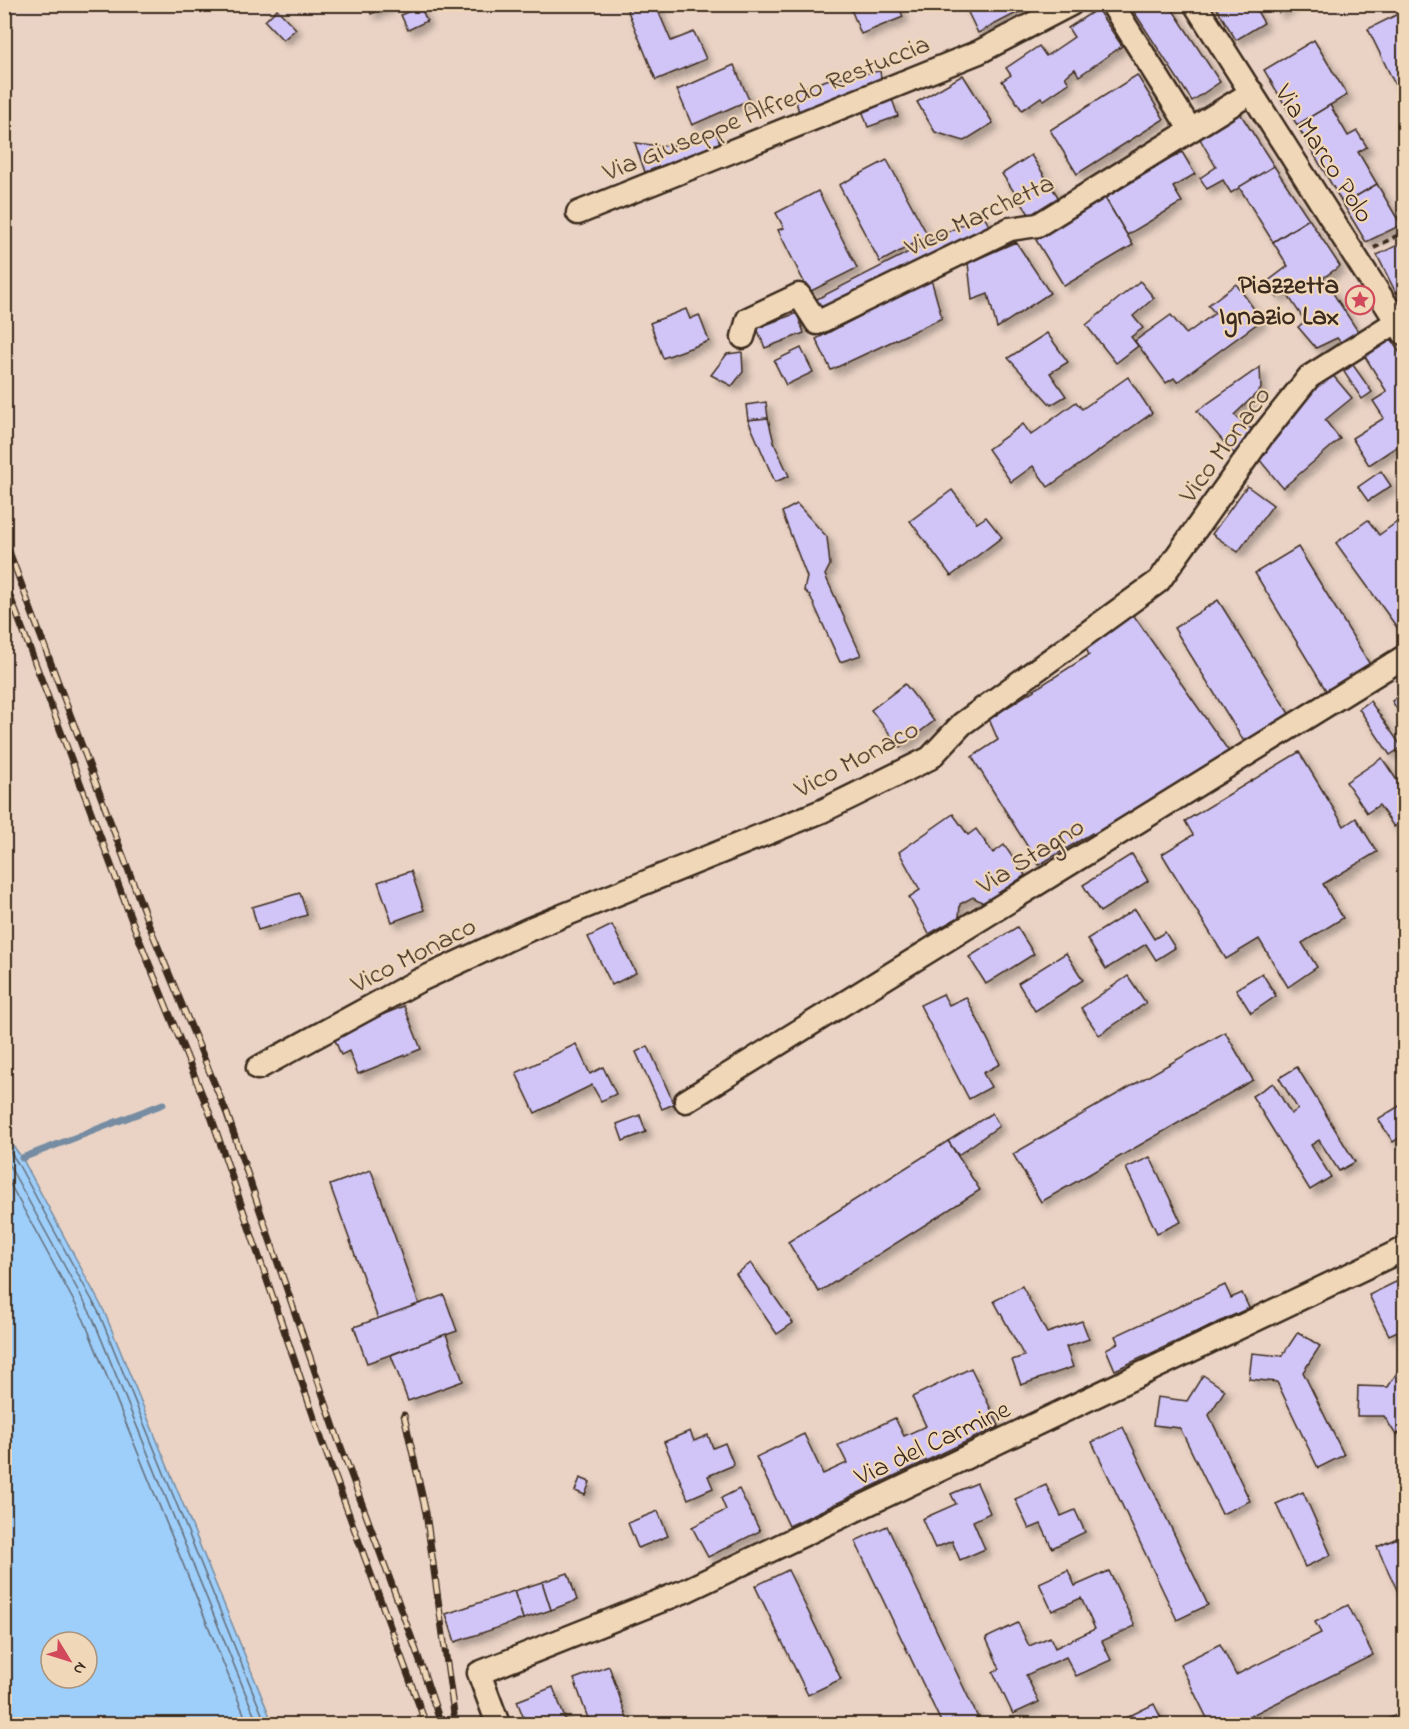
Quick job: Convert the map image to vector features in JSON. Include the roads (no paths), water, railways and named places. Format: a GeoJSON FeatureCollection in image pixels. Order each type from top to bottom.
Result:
{"type":"FeatureCollection","features":[{"type":"Feature","properties":{"kind":"street","name":"Via Giuseppe Alfredo Restuccia"},"geometry":{"type":"LineString","coordinates":[[578,213],[979,52],[1071,4]]}},
{"type":"Feature","properties":{"kind":"street"},"geometry":{"type":"LineString","coordinates":[[1112,4],[1190,129]]}},
{"type":"Feature","properties":{"kind":"street","name":"Via Marco Polo"},"geometry":{"type":"LineString","coordinates":[[1195,4],[1357,256],[1400,328]]}},
{"type":"Feature","properties":{"kind":"street","name":"Vico Marchetta"},"geometry":{"type":"LineString","coordinates":[[743,337],[748,319],[799,295],[817,322],[1010,229],[1038,225],[1252,92]]}},
{"type":"Feature","properties":{"kind":"street","name":"Vico Monaco"},"geometry":{"type":"LineString","coordinates":[[258,1068],[418,981],[530,929],[822,811],[930,758],[962,724],[1159,581],[1262,436],[1310,377],[1400,328]]}},
{"type":"Feature","properties":{"kind":"street","name":"Via Stagno"},"geometry":{"type":"LineString","coordinates":[[686,1101],[1404,657]]}},
{"type":"Feature","properties":{"kind":"street","name":"Via del Carmine"},"geometry":{"type":"LineString","coordinates":[[498,1725],[479,1672],[685,1591],[1404,1249]]}},
{"type":"Feature","properties":{"kind":"water"},"geometry":{"type":"Polygon","coordinates":[[[4,1133],[22,1158],[104,1311],[273,1724],[5,1724],[4,1133]]]}},
{"type":"Feature","properties":{"kind":"waterway"},"geometry":{"type":"LineString","coordinates":[[22,1158],[163,1104]]}},
{"type":"Feature","properties":{"kind":"railway"},"geometry":{"type":"LineString","coordinates":[[4,538],[149,925],[227,1114],[338,1439],[441,1724]]}},
{"type":"Feature","properties":{"kind":"railway"},"geometry":{"type":"LineString","coordinates":[[4,580],[135,929],[212,1119],[323,1444],[426,1724]]}},
{"type":"Feature","properties":{"kind":"railway"},"geometry":{"type":"LineString","coordinates":[[404,1415],[426,1513],[454,1714]]}},
{"type":"Feature","properties":{"kind":"place","name":"Piazzetta Ignazio Lax"},"geometry":{"type":"Point","coordinates":[1360,300]}}]}
